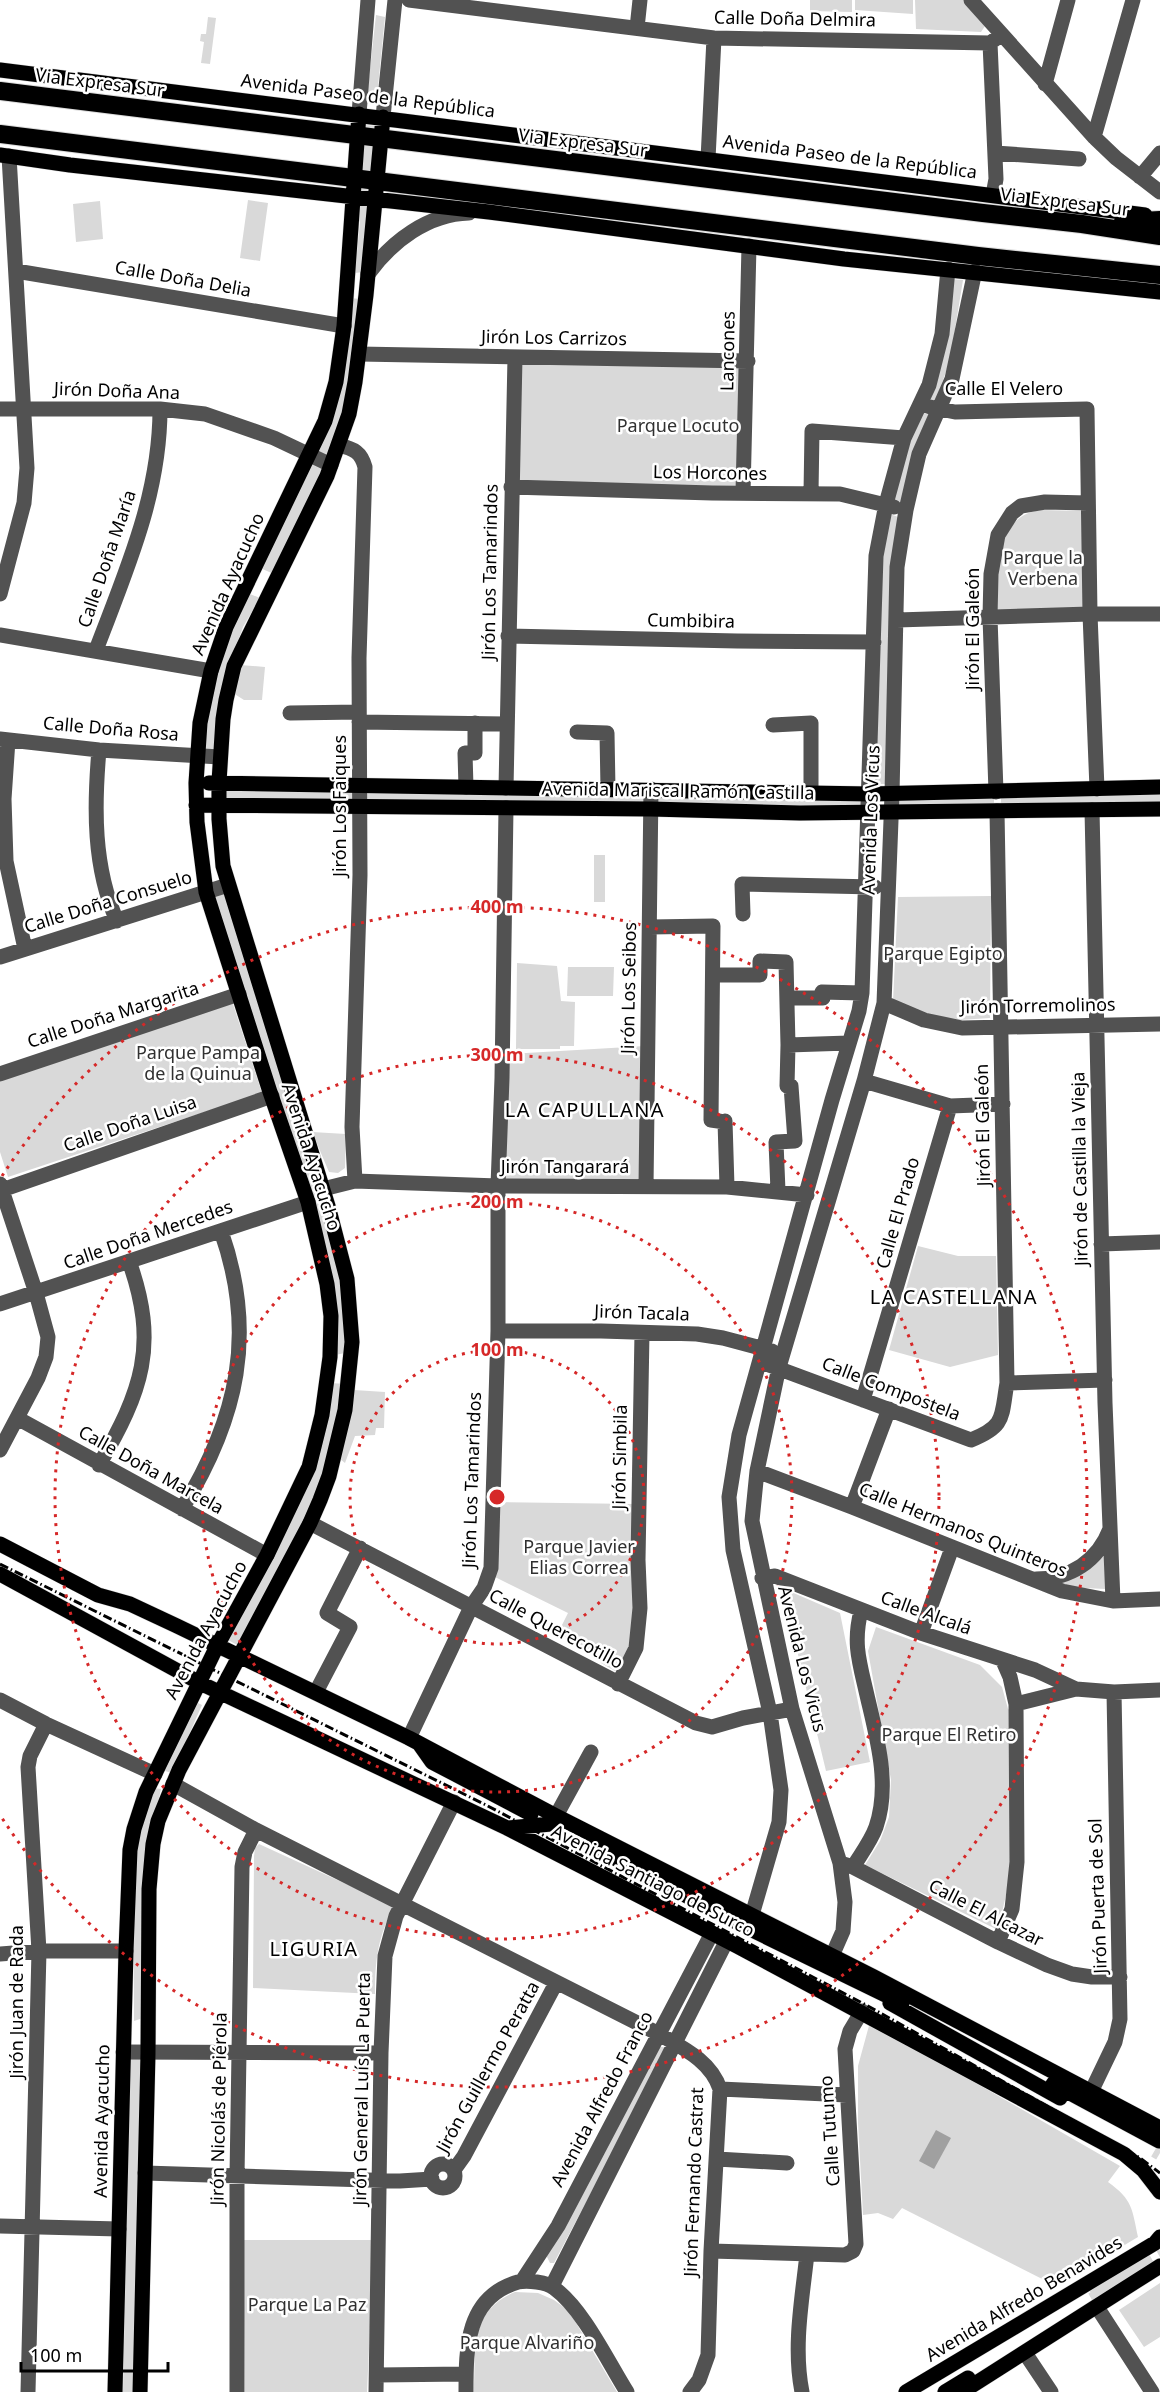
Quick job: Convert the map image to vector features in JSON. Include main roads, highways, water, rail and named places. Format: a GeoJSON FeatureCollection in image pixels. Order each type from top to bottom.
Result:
{"type":"FeatureCollection","features":[{"type":"Feature","properties":{"kind":"highway","name":"Via Expresa Sur"},"geometry":{"type":"LineString","coordinates":[[0,91],[1082,224],[1160,236]]}},
{"type":"Feature","properties":{"kind":"highway"},"geometry":{"type":"LineString","coordinates":[[0,134],[355,178],[376,190],[1160,275]]}},
{"type":"Feature","properties":{"kind":"highway"},"geometry":{"type":"LineString","coordinates":[[1082,224],[1160,219]]}},
{"type":"Feature","properties":{"kind":"main road","name":"Avenida Paseo de la República"},"geometry":{"type":"LineString","coordinates":[[0,70],[993,195],[1160,219]]}},
{"type":"Feature","properties":{"kind":"main road","name":"Avenida Ayacucho"},"geometry":{"type":"LineString","coordinates":[[115,2392],[126,1951],[130,1850],[138,1810],[217,1646],[267,1555],[309,1467],[317,1440],[328,1378],[331,1316],[327,1284],[308,1202],[206,892],[196,805],[196,783],[200,723],[211,671],[226,627],[310,454],[331,401],[344,326],[359,114]]}},
{"type":"Feature","properties":{"kind":"main road","name":"Avenida Ayacucho"},"geometry":{"type":"LineString","coordinates":[[140,2392],[150,1866],[158,1821],[173,1784],[310,1523],[332,1467],[349,1380],[352,1322],[347,1279],[323,1189],[223,866],[219,782],[223,719],[234,666],[331,465],[349,414],[366,295],[383,117]]}},
{"type":"Feature","properties":{"kind":"main road"},"geometry":{"type":"LineString","coordinates":[[4,155],[70,165],[354,197],[376,190],[489,212],[844,259],[1160,292]]}},
{"type":"Feature","properties":{"kind":"main road"},"geometry":{"type":"LineString","coordinates":[[352,216],[356,227],[352,274],[359,279],[368,274]]}},
{"type":"Feature","properties":{"kind":"main road"},"geometry":{"type":"LineString","coordinates":[[347,293],[357,288],[366,295]]}},
{"type":"Feature","properties":{"kind":"main road"},"geometry":{"type":"LineString","coordinates":[[254,569],[276,578]]}},
{"type":"Feature","properties":{"kind":"main road"},"geometry":{"type":"LineString","coordinates":[[245,588],[266,597]]}},
{"type":"Feature","properties":{"kind":"main road","name":"Avenida Mariscal Ramón Castilla"},"geometry":{"type":"LineString","coordinates":[[196,783],[870,794],[1160,787]]}},
{"type":"Feature","properties":{"kind":"main road","name":"Avenida Mariscal Ramón Castilla"},"geometry":{"type":"LineString","coordinates":[[196,805],[869,813],[1160,809]]}},
{"type":"Feature","properties":{"kind":"main road"},"geometry":{"type":"LineString","coordinates":[[202,870],[223,866]]}},
{"type":"Feature","properties":{"kind":"main road"},"geometry":{"type":"LineString","coordinates":[[330,1357],[351,1358]]}},
{"type":"Feature","properties":{"kind":"main road"},"geometry":{"type":"LineString","coordinates":[[328,1378],[349,1380]]}},
{"type":"Feature","properties":{"kind":"main road","name":"Avenida Santiago de Surco"},"geometry":{"type":"LineString","coordinates":[[0,1534],[103,1586],[130,1604],[414,1740],[746,1928],[873,1983],[1091,2092],[1158,2140]]}},
{"type":"Feature","properties":{"kind":"main road","name":"Avenida Santiago de Surco"},"geometry":{"type":"LineString","coordinates":[[0,1544],[98,1594],[130,1604]]}},
{"type":"Feature","properties":{"kind":"main road","name":"Avenida Santiago de Surco"},"geometry":{"type":"LineString","coordinates":[[0,1574],[200,1683],[507,1827],[862,2011],[1124,2154],[1143,2170],[1160,2192]]}},
{"type":"Feature","properties":{"kind":"main road","name":"Avenida Santiago de Surco"},"geometry":{"type":"LineString","coordinates":[[0,1583],[75,1623],[109,1635]]}},
{"type":"Feature","properties":{"kind":"main road"},"geometry":{"type":"LineString","coordinates":[[507,1827],[554,1820]]}},
{"type":"Feature","properties":{"kind":"main road","name":"Avenida Santiago de Surco"},"geometry":{"type":"LineString","coordinates":[[554,1820],[832,1956],[873,1983],[892,2005],[1158,2140]]}},
{"type":"Feature","properties":{"kind":"main road"},"geometry":{"type":"LineString","coordinates":[[873,1983],[896,1999],[1158,2140]]}},
{"type":"Feature","properties":{"kind":"main road","name":"Avenida Alfredo Benavides"},"geometry":{"type":"LineString","coordinates":[[906,2392],[1155,2243],[1160,2237]]}},
{"type":"Feature","properties":{"kind":"main road","name":"Avenida Alfredo Benavides"},"geometry":{"type":"LineString","coordinates":[[923,2392],[1091,2300],[1160,2266]]}},
{"type":"Feature","properties":{"kind":"main road","name":"Avenida Alfredo Benavides"},"geometry":{"type":"LineString","coordinates":[[962,2392],[1025,2353],[1091,2300]]}},
{"type":"Feature","properties":{"kind":"main road","name":"Avenida Alfredo Benavides"},"geometry":{"type":"LineString","coordinates":[[945,2392],[1091,2300]]}},
{"type":"Feature","properties":{"kind":"tunnel"},"geometry":{"type":"LineString","coordinates":[[1155,2150],[1160,2153]]}},
{"type":"Feature","properties":{"kind":"tunnel"},"geometry":{"type":"LineString","coordinates":[[1097,2286],[1160,2251]]}},
{"type":"Feature","properties":{"kind":"tunnel"},"geometry":{"type":"LineString","coordinates":[[1092,2300],[1115,2287]]}},
{"type":"Feature","properties":{"kind":"railway"},"geometry":{"type":"LineString","coordinates":[[0,1564],[484,1804],[866,2005],[1140,2158],[1160,2173]]}},
{"type":"Feature","properties":{"kind":"district","name":"LA CAPULLANA"},"geometry":{"type":"Point","coordinates":[585,1110]}},
{"type":"Feature","properties":{"kind":"district","name":"LA CASTELLANA"},"geometry":{"type":"Point","coordinates":[954,1297]}},
{"type":"Feature","properties":{"kind":"district","name":"LIGURIA"},"geometry":{"type":"Point","coordinates":[314,1949]}},
{"type":"Feature","properties":{"kind":"park label","name":"Parque Locuto"},"geometry":{"type":"Point","coordinates":[678,426]}},
{"type":"Feature","properties":{"kind":"park label","name":"Parque la Verbena"},"geometry":{"type":"Point","coordinates":[1043,568]}},
{"type":"Feature","properties":{"kind":"park label","name":"Parque Egipto"},"geometry":{"type":"Point","coordinates":[943,954]}},
{"type":"Feature","properties":{"kind":"park label","name":"Parque Pampa de la Quinua"},"geometry":{"type":"Point","coordinates":[198,1063]}},
{"type":"Feature","properties":{"kind":"park label","name":"Parque Javier Elias Correa"},"geometry":{"type":"Point","coordinates":[579,1557]}},
{"type":"Feature","properties":{"kind":"park label","name":"Parque El Retiro"},"geometry":{"type":"Point","coordinates":[949,1735]}},
{"type":"Feature","properties":{"kind":"park label","name":"Parque La Paz"},"geometry":{"type":"Point","coordinates":[307,2305]}},
{"type":"Feature","properties":{"kind":"park label","name":"Parque Alvariño"},"geometry":{"type":"Point","coordinates":[527,2343]}}]}
